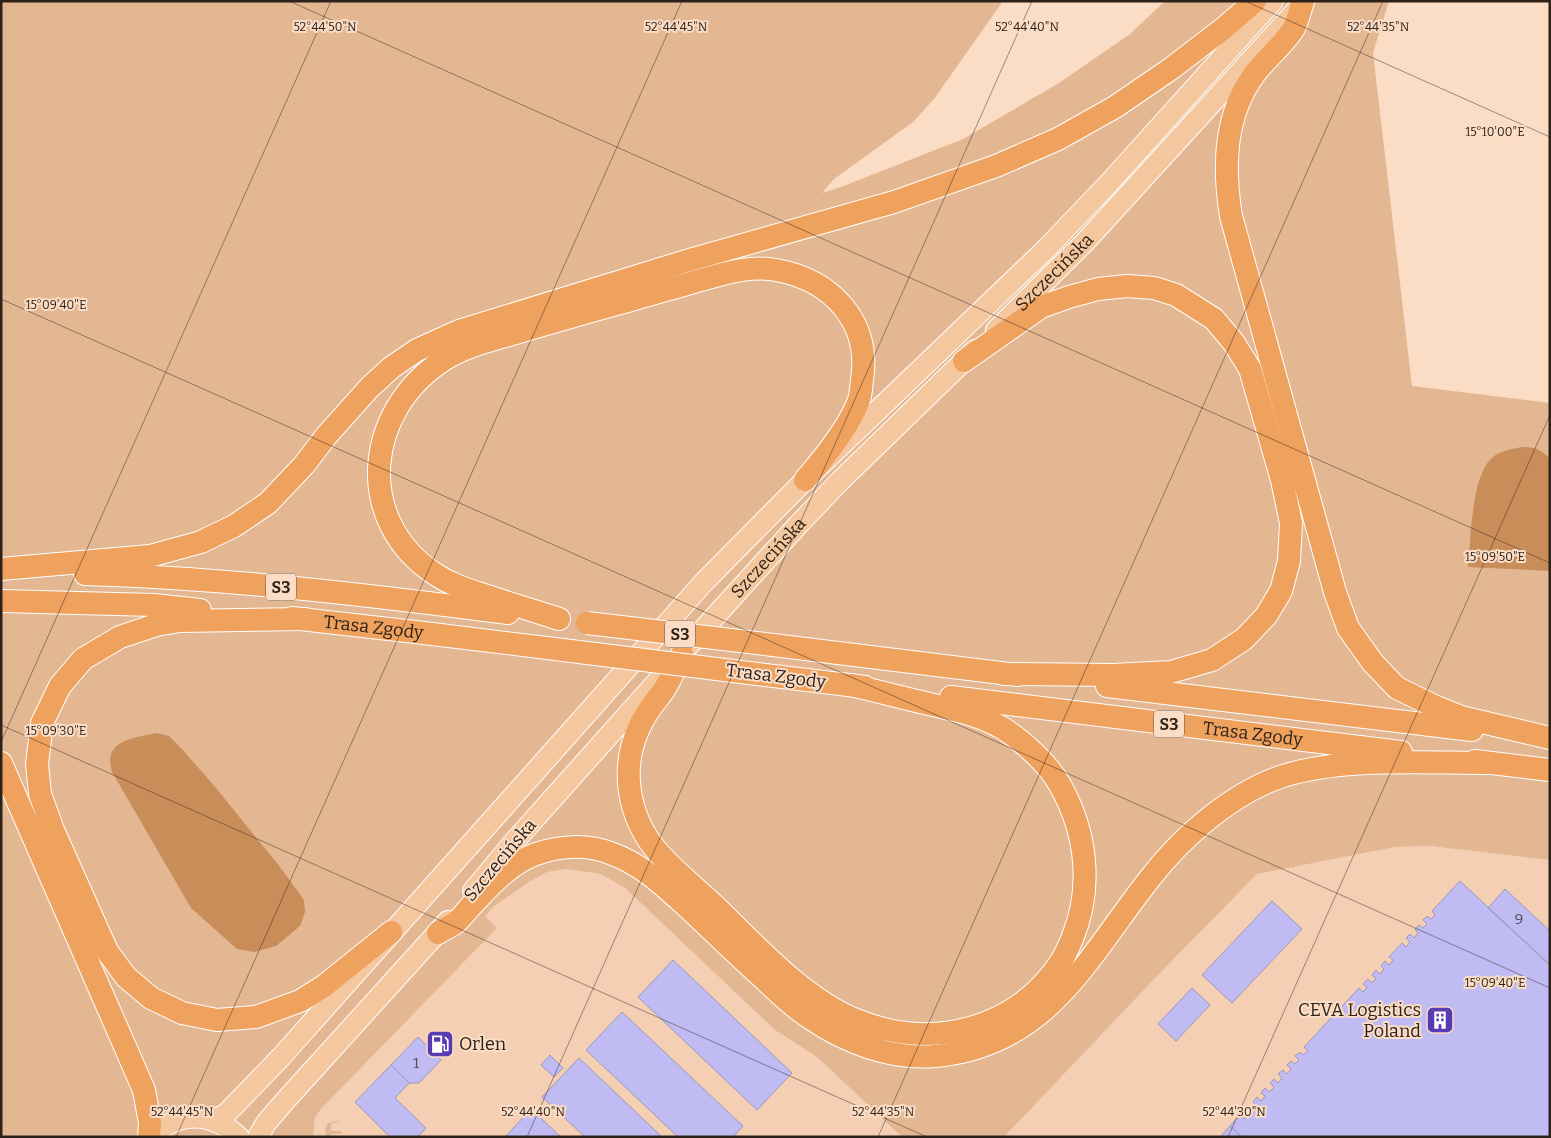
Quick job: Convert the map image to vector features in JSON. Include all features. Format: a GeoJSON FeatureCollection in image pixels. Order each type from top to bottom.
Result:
{"type":"FeatureCollection","features":[{"type":"Feature","properties":{"kind":"highway"},"geometry":{"type":"LineString","coordinates":[[1,570],[150,556],[200,542],[234,526],[268,503],[304,465],[327,435],[370,387],[417,350],[459,330],[894,202],[996,166],[1058,139],[1115,107],[1172,68],[1224,28],[1255,1]]}},
{"type":"Feature","properties":{"kind":"highway"},"geometry":{"type":"LineString","coordinates":[[1304,2],[1294,28],[1255,73],[1241,97],[1231,124],[1226,159],[1231,216],[1335,592],[1348,628],[1373,663],[1397,688],[1436,708],[1461,717],[1550,739]]}},
{"type":"Feature","properties":{"kind":"highway"},"geometry":{"type":"LineString","coordinates":[[559,620],[458,586],[437,575],[410,552],[390,523],[382,500],[379,477],[380,454],[385,431],[395,409],[408,390],[426,373],[447,358],[470,347],[508,335],[742,269],[775,270],[807,278],[828,290],[850,315],[863,348],[864,370],[859,400],[853,412],[834,444],[805,480]]}},
{"type":"Feature","properties":{"kind":"highway"},"geometry":{"type":"LineString","coordinates":[[964,361],[1042,308],[1070,297],[1098,289],[1127,286],[1154,288],[1176,296],[1214,320],[1234,342],[1250,369],[1282,480],[1291,523],[1290,561],[1281,591],[1266,616],[1244,639],[1212,660],[1171,672],[1113,675],[1004,674]]}},
{"type":"Feature","properties":{"kind":"highway","name":"Trasa Zgody"},"geometry":{"type":"LineString","coordinates":[[1,570],[148,576],[307,590],[1550,739]]}},
{"type":"Feature","properties":{"kind":"highway","name":"Trasa Zgody"},"geometry":{"type":"LineString","coordinates":[[1,601],[154,605],[305,619],[1550,770]]}},
{"type":"Feature","properties":{"kind":"highway"},"geometry":{"type":"LineString","coordinates":[[305,619],[180,621],[156,625],[120,637],[83,659],[60,686],[42,723],[37,764],[40,794],[53,830],[107,951],[126,977],[151,998],[182,1013],[217,1020],[256,1017],[265,1014],[300,1000],[324,986],[391,932]]}},
{"type":"Feature","properties":{"kind":"highway"},"geometry":{"type":"LineString","coordinates":[[682,654],[665,688],[639,727],[633,741],[629,763],[629,788],[633,807],[639,825],[656,850],[786,973],[834,1009],[854,1019],[896,1032],[921,1035],[955,1033],[995,1019],[1029,997],[1048,978],[1064,957],[1080,919],[1085,885],[1082,841],[1073,813],[1059,783],[1035,753],[1004,729],[975,715],[851,685]]}},
{"type":"Feature","properties":{"kind":"highway"},"geometry":{"type":"LineString","coordinates":[[1,763],[144,1090],[150,1123],[150,1137]]}},
{"type":"Feature","properties":{"kind":"highway"},"geometry":{"type":"LineString","coordinates":[[438,933],[456,923],[492,884],[507,870],[521,861],[553,849],[580,848],[600,850],[629,861],[658,881],[807,1017],[830,1031],[864,1046],[914,1057],[936,1056],[979,1048],[1005,1037],[1031,1021],[1053,1003],[1075,979],[1152,874],[1190,833],[1222,808],[1252,791],[1278,778],[1306,771],[1344,766],[1391,763],[1488,763]]}},
{"type":"Feature","properties":{"kind":"main road","name":"Szczecińska"},"geometry":{"type":"LineString","coordinates":[[213,1120],[226,1114],[245,1096],[704,582],[805,480],[1053,242],[1109,183],[1273,1]]}},
{"type":"Feature","properties":{"kind":"main road","name":"Szczecińska"},"geometry":{"type":"LineString","coordinates":[[258,1137],[266,1123],[284,1102],[438,933],[513,844],[798,525],[840,481],[1085,242],[1304,2]]}},
{"type":"Feature","properties":{"kind":"main road"},"geometry":{"type":"LineString","coordinates":[[150,1137],[159,1129],[185,1118],[213,1120],[223,1124],[239,1137]]}},
{"type":"Feature","properties":{"kind":"shaded area"},"geometry":{"type":"Polygon","coordinates":[[[1,1],[1003,1],[934,99],[913,122],[834,179],[822,193],[963,139],[1059,83],[1130,34],[1165,1],[1389,1],[1373,53],[1412,386],[1550,403],[1550,860],[1430,846],[1395,847],[1257,874],[1004,1137],[902,1137],[817,1057],[775,1030],[625,888],[601,874],[567,869],[547,872],[494,906],[485,916],[497,928],[320,1110],[315,1118],[313,1137],[1,1137],[1,1]]]}},
{"type":"Feature","properties":{"kind":"shaded area"},"geometry":{"type":"Polygon","coordinates":[[[1523,447],[1538,450],[1550,459],[1550,571],[1468,567],[1471,524],[1476,491],[1486,465],[1494,456],[1500,453],[1523,447]]]}},
{"type":"Feature","properties":{"kind":"shaded area"},"geometry":{"type":"Polygon","coordinates":[[[157,733],[169,736],[182,749],[280,867],[304,900],[305,912],[300,926],[276,946],[254,952],[237,949],[191,908],[112,772],[110,761],[116,747],[130,739],[157,733]]]}},
{"type":"Feature","properties":{"kind":"shaded area"},"geometry":{"type":"Polygon","coordinates":[[[1430,846],[1550,860],[1550,1137],[1004,1137],[1257,874],[1395,847],[1430,846]]]}},
{"type":"Feature","properties":{"kind":"shaded area"},"geometry":{"type":"Polygon","coordinates":[[[567,869],[601,874],[625,888],[775,1030],[817,1057],[902,1137],[313,1137],[315,1118],[320,1110],[497,928],[485,916],[494,906],[547,872],[567,869]]]}},
{"type":"Feature","properties":{"kind":"shaded area"},"geometry":{"type":"Polygon","coordinates":[[[342,1120],[331,1124],[331,1131],[341,1131],[342,1134],[331,1134],[331,1137],[326,1137],[325,1129],[328,1123],[342,1120]]]}},
{"type":"Feature","properties":{"kind":"building","name":"CEVA Logistics Poland"},"geometry":{"type":"Polygon","coordinates":[[[1460,881],[1550,965],[1550,1137],[1242,1137],[1230,1126],[1240,1115],[1244,1119],[1248,1114],[1244,1111],[1249,1106],[1252,1110],[1256,1105],[1253,1102],[1257,1097],[1261,1101],[1265,1096],[1261,1093],[1265,1088],[1269,1092],[1274,1087],[1270,1083],[1274,1079],[1278,1083],[1282,1078],[1278,1074],[1283,1070],[1287,1074],[1291,1069],[1287,1065],[1291,1061],[1295,1064],[1299,1060],[1295,1056],[1300,1052],[1303,1055],[1308,1051],[1304,1047],[1359,988],[1363,992],[1367,987],[1363,984],[1368,979],[1372,983],[1376,978],[1372,975],[1376,970],[1380,974],[1384,969],[1381,966],[1385,961],[1389,965],[1393,960],[1389,957],[1402,943],[1406,947],[1410,942],[1406,938],[1410,934],[1414,938],[1418,933],[1415,929],[1419,925],[1423,928],[1427,924],[1423,920],[1427,916],[1431,919],[1435,915],[1432,911],[1460,881]]]}},
{"type":"Feature","properties":{"kind":"building"},"geometry":{"type":"Polygon","coordinates":[[[1505,889],[1550,931],[1550,965],[1488,908],[1505,889]]]}},
{"type":"Feature","properties":{"kind":"building"},"geometry":{"type":"Polygon","coordinates":[[[1272,901],[1302,929],[1232,1003],[1202,975],[1272,901]]]}},
{"type":"Feature","properties":{"kind":"building"},"geometry":{"type":"Polygon","coordinates":[[[673,960],[792,1073],[757,1110],[638,997],[673,960]]]}},
{"type":"Feature","properties":{"kind":"building"},"geometry":{"type":"Polygon","coordinates":[[[1192,988],[1210,1005],[1176,1041],[1158,1024],[1192,988]]]}},
{"type":"Feature","properties":{"kind":"building"},"geometry":{"type":"Polygon","coordinates":[[[622,1012],[743,1126],[733,1137],[678,1137],[586,1050],[622,1012]]]}},
{"type":"Feature","properties":{"kind":"building"},"geometry":{"type":"Polygon","coordinates":[[[418,1037],[441,1060],[419,1083],[409,1083],[391,1065],[418,1037]]]}},
{"type":"Feature","properties":{"kind":"building"},"geometry":{"type":"Polygon","coordinates":[[[550,1055],[563,1068],[554,1077],[541,1065],[550,1055]]]}},
{"type":"Feature","properties":{"kind":"building"},"geometry":{"type":"Polygon","coordinates":[[[579,1058],[662,1137],[585,1137],[542,1097],[579,1058]]]}},
{"type":"Feature","properties":{"kind":"building"},"geometry":{"type":"Polygon","coordinates":[[[391,1065],[409,1083],[395,1098],[426,1128],[418,1137],[390,1137],[355,1102],[391,1065]]]}},
{"type":"Feature","properties":{"kind":"building"},"geometry":{"type":"Polygon","coordinates":[[[531,1109],[561,1137],[505,1137],[531,1109]]]}},
{"type":"Feature","properties":{"kind":"building"},"geometry":{"type":"Polygon","coordinates":[[[1230,1126],[1242,1137],[1220,1137],[1230,1126]]]}},
{"type":"Feature","properties":{"kind":"place","name":"CEVA Logistics Poland"},"geometry":{"type":"Point","coordinates":[1440,1020]}},
{"type":"Feature","properties":{"kind":"place","name":"Orlen"},"geometry":{"type":"Point","coordinates":[440,1044]}}]}
